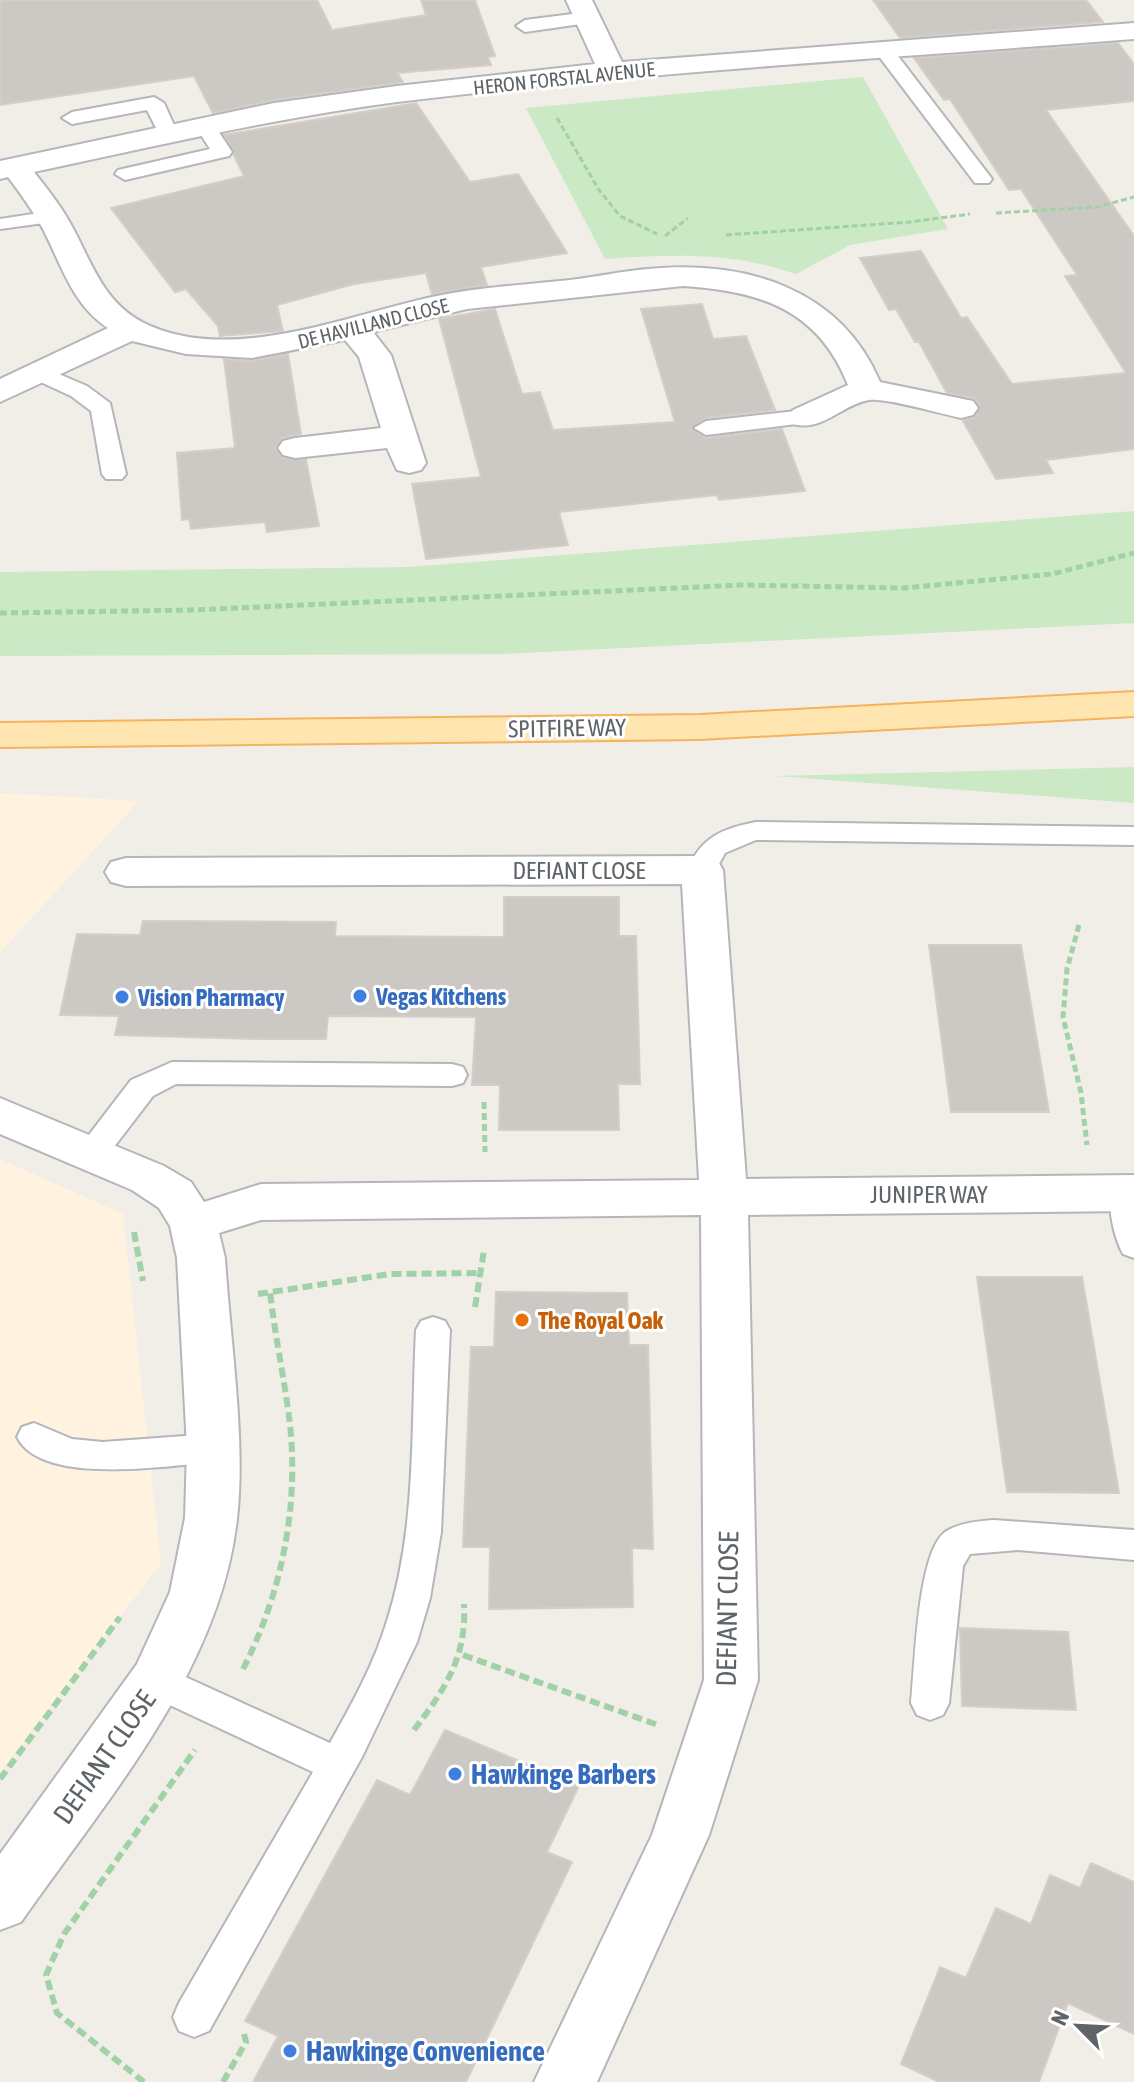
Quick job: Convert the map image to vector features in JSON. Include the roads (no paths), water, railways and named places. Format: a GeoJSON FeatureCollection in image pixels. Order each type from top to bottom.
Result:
{"type":"FeatureCollection","features":[{"type":"Feature","properties":{"kind":"main road","name":"SPITFIRE WAY"},"geometry":{"type":"LineString","coordinates":[[0,735],[700,727],[1134,704]]}},
{"type":"Feature","properties":{"kind":"street"},"geometry":{"type":"LineString","coordinates":[[584,9],[612,71]]}},
{"type":"Feature","properties":{"kind":"street","name":"HERON FORSTAL AVENUE"},"geometry":{"type":"LineString","coordinates":[[8,168],[346,101],[612,71],[1134,31]]}},
{"type":"Feature","properties":{"kind":"street","name":"DE HAVILLAND CLOSE"},"geometry":{"type":"LineString","coordinates":[[8,168],[52,217],[87,291],[101,309],[131,329],[195,346],[245,350],[300,343],[459,301],[649,278],[701,279],[766,289],[827,321],[850,349],[866,389]]}},
{"type":"Feature","properties":{"kind":"street"},"geometry":{"type":"LineString","coordinates":[[0,392],[131,329]]}},
{"type":"Feature","properties":{"kind":"street"},"geometry":{"type":"LineString","coordinates":[[295,448],[404,450],[375,355],[354,330]]}},
{"type":"Feature","properties":{"kind":"street"},"geometry":{"type":"LineString","coordinates":[[805,417],[866,389],[961,408]]}},
{"type":"Feature","properties":{"kind":"street","name":"DEFIANT CLOSE"},"geometry":{"type":"LineString","coordinates":[[126,872],[702,870],[724,1200],[731,1680],[715,1746],[628,1954],[565,2082]]}},
{"type":"Feature","properties":{"kind":"street","name":"DEFIANT CLOSE"},"geometry":{"type":"LineString","coordinates":[[0,1115],[93,1152],[175,1195],[193,1223],[201,1258],[212,1448],[211,1518],[197,1592],[157,1681],[0,1902]]}},
{"type":"Feature","properties":{"kind":"street","name":"JUNIPER WAY"},"geometry":{"type":"LineString","coordinates":[[724,1200],[840,1194],[1119,1193]]}},
{"type":"Feature","properties":{"kind":"street"},"geometry":{"type":"LineString","coordinates":[[193,1223],[261,1202],[724,1200]]}},
{"type":"Feature","properties":{"kind":"lane"},"geometry":{"type":"LineString","coordinates":[[533,48],[521,18],[584,9]]}},
{"type":"Feature","properties":{"kind":"lane"},"geometry":{"type":"LineString","coordinates":[[884,51],[982,179]]}},
{"type":"Feature","properties":{"kind":"lane"},"geometry":{"type":"LineString","coordinates":[[72,118],[154,103],[168,134]]}},
{"type":"Feature","properties":{"kind":"lane"},"geometry":{"type":"LineString","coordinates":[[125,174],[222,152],[206,127]]}},
{"type":"Feature","properties":{"kind":"lane"},"geometry":{"type":"LineString","coordinates":[[3,224],[52,217]]}},
{"type":"Feature","properties":{"kind":"lane"},"geometry":{"type":"LineString","coordinates":[[40,373],[79,391],[102,408],[114,474]]}},
{"type":"Feature","properties":{"kind":"lane"},"geometry":{"type":"LineString","coordinates":[[706,428],[805,417]]}},
{"type":"Feature","properties":{"kind":"lane"},"geometry":{"type":"LineString","coordinates":[[702,870],[706,858],[718,845],[735,835],[756,831],[1134,836]]}},
{"type":"Feature","properties":{"kind":"lane"},"geometry":{"type":"LineString","coordinates":[[93,1152],[142,1088],[172,1073],[452,1075]]}},
{"type":"Feature","properties":{"kind":"lane"},"geometry":{"type":"LineString","coordinates":[[1119,1193],[1134,1245]]}},
{"type":"Feature","properties":{"kind":"lane"},"geometry":{"type":"LineString","coordinates":[[194,2017],[386,1676],[412,1598],[423,1512],[433,1330]]}},
{"type":"Feature","properties":{"kind":"lane"},"geometry":{"type":"LineString","coordinates":[[34,1437],[68,1453],[103,1456],[212,1448]]}},
{"type":"Feature","properties":{"kind":"lane"},"geometry":{"type":"LineString","coordinates":[[930,1703],[945,1566],[953,1547],[964,1539],[992,1536],[1134,1545]]}},
{"type":"Feature","properties":{"kind":"lane"},"geometry":{"type":"LineString","coordinates":[[157,1681],[338,1765]]}},
{"type":"Feature","properties":{"kind":"place","name":"Vegas Kitchens"},"geometry":{"type":"Point","coordinates":[360,996]}},
{"type":"Feature","properties":{"kind":"place","name":"Vision Pharmacy"},"geometry":{"type":"Point","coordinates":[122,997]}},
{"type":"Feature","properties":{"kind":"place","name":"The Royal Oak"},"geometry":{"type":"Point","coordinates":[522,1320]}},
{"type":"Feature","properties":{"kind":"place","name":"Hawkinge Barbers"},"geometry":{"type":"Point","coordinates":[455,1774]}},
{"type":"Feature","properties":{"kind":"place","name":"Hawkinge Convenience"},"geometry":{"type":"Point","coordinates":[290,2051]}}]}
